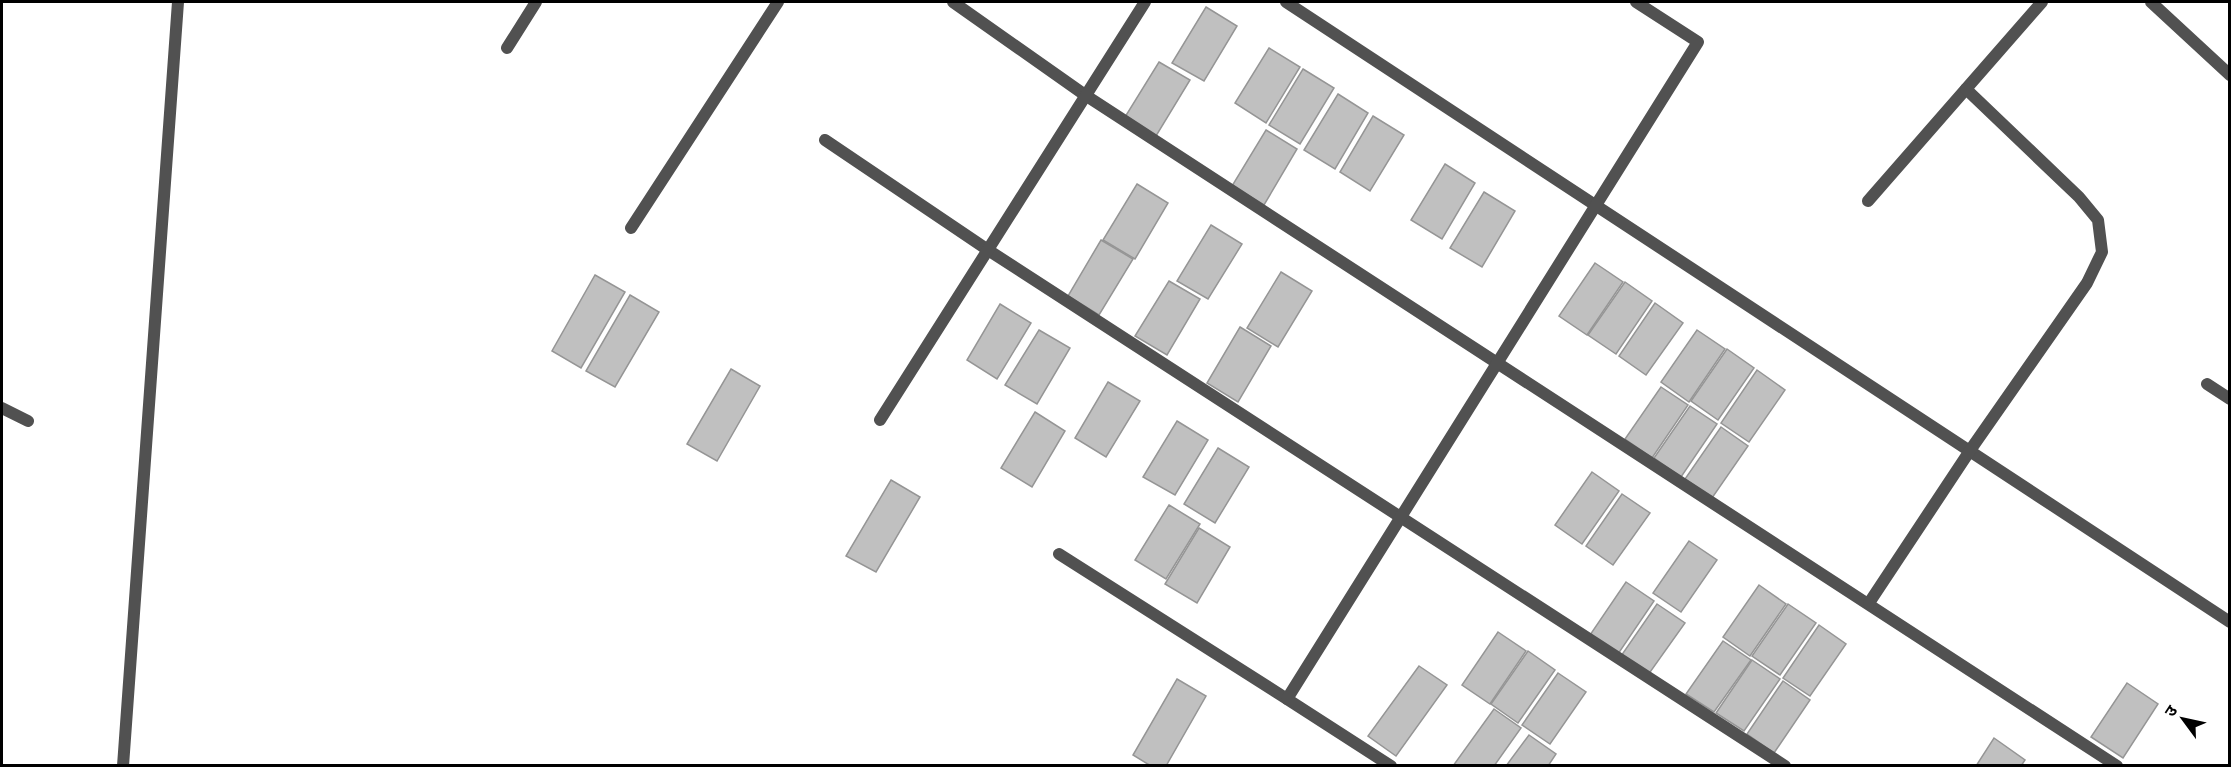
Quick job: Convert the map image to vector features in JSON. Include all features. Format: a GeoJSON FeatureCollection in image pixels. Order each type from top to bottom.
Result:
{"type":"FeatureCollection","features":[{"type":"Feature","properties":{"kind":"street"},"geometry":{"type":"LineString","coordinates":[[123,765],[178,2]]}},
{"type":"Feature","properties":{"kind":"street"},"geometry":{"type":"LineString","coordinates":[[507,48],[536,2]]}},
{"type":"Feature","properties":{"kind":"street"},"geometry":{"type":"LineString","coordinates":[[631,228],[778,2]]}},
{"type":"Feature","properties":{"kind":"street"},"geometry":{"type":"LineString","coordinates":[[953,2],[1085,95],[2117,765]]}},
{"type":"Feature","properties":{"kind":"street"},"geometry":{"type":"LineString","coordinates":[[880,420],[1144,2]]}},
{"type":"Feature","properties":{"kind":"street"},"geometry":{"type":"LineString","coordinates":[[1286,2],[1971,449],[2229,622]]}},
{"type":"Feature","properties":{"kind":"street"},"geometry":{"type":"LineString","coordinates":[[1287,699],[1698,42],[1636,2]]}},
{"type":"Feature","properties":{"kind":"street"},"geometry":{"type":"LineString","coordinates":[[1868,201],[2042,2]]}},
{"type":"Feature","properties":{"kind":"street"},"geometry":{"type":"LineString","coordinates":[[2151,2],[2229,75]]}},
{"type":"Feature","properties":{"kind":"street"},"geometry":{"type":"LineString","coordinates":[[1869,603],[1971,449],[2087,283],[2102,252],[2098,220],[2079,197],[1966,89]]}},
{"type":"Feature","properties":{"kind":"street"},"geometry":{"type":"LineString","coordinates":[[825,140],[988,250],[1776,763]]}},
{"type":"Feature","properties":{"kind":"street"},"geometry":{"type":"LineString","coordinates":[[2207,384],[2229,399]]}},
{"type":"Feature","properties":{"kind":"street"},"geometry":{"type":"LineString","coordinates":[[2,408],[28,421]]}},
{"type":"Feature","properties":{"kind":"street"},"geometry":{"type":"LineString","coordinates":[[1059,554],[1391,765]]}},
{"type":"Feature","properties":{"kind":"building"},"geometry":{"type":"Polygon","coordinates":[[[1206,7],[1237,26],[1204,81],[1172,63],[1206,7]]]}},
{"type":"Feature","properties":{"kind":"building"},"geometry":{"type":"Polygon","coordinates":[[[1269,48],[1300,67],[1266,123],[1235,103],[1269,48]]]}},
{"type":"Feature","properties":{"kind":"building"},"geometry":{"type":"Polygon","coordinates":[[[1159,62],[1190,80],[1156,136],[1125,117],[1159,62]]]}},
{"type":"Feature","properties":{"kind":"building"},"geometry":{"type":"Polygon","coordinates":[[[1303,69],[1334,88],[1300,144],[1269,125],[1303,69]]]}},
{"type":"Feature","properties":{"kind":"building"},"geometry":{"type":"Polygon","coordinates":[[[1338,94],[1368,113],[1335,169],[1304,150],[1338,94]]]}},
{"type":"Feature","properties":{"kind":"building"},"geometry":{"type":"Polygon","coordinates":[[[1373,116],[1404,135],[1370,191],[1340,172],[1373,116]]]}},
{"type":"Feature","properties":{"kind":"building"},"geometry":{"type":"Polygon","coordinates":[[[1266,130],[1297,149],[1264,205],[1232,186],[1266,130]]]}},
{"type":"Feature","properties":{"kind":"building"},"geometry":{"type":"Polygon","coordinates":[[[1445,164],[1475,183],[1442,239],[1411,220],[1445,164]]]}},
{"type":"Feature","properties":{"kind":"building"},"geometry":{"type":"Polygon","coordinates":[[[1137,184],[1168,203],[1135,259],[1103,240],[1137,184]]]}},
{"type":"Feature","properties":{"kind":"building"},"geometry":{"type":"Polygon","coordinates":[[[1484,192],[1515,211],[1482,267],[1450,248],[1484,192]]]}},
{"type":"Feature","properties":{"kind":"building"},"geometry":{"type":"Polygon","coordinates":[[[1211,225],[1242,244],[1208,299],[1177,281],[1211,225]]]}},
{"type":"Feature","properties":{"kind":"building"},"geometry":{"type":"Polygon","coordinates":[[[1101,240],[1133,259],[1099,315],[1068,296],[1101,240]]]}},
{"type":"Feature","properties":{"kind":"building"},"geometry":{"type":"Polygon","coordinates":[[[1595,263],[1623,282],[1587,335],[1559,316],[1595,263]]]}},
{"type":"Feature","properties":{"kind":"building"},"geometry":{"type":"Polygon","coordinates":[[[1281,272],[1312,291],[1278,347],[1247,328],[1281,272]]]}},
{"type":"Feature","properties":{"kind":"building"},"geometry":{"type":"Polygon","coordinates":[[[595,275],[625,292],[581,368],[552,351],[595,275]]]}},
{"type":"Feature","properties":{"kind":"building"},"geometry":{"type":"Polygon","coordinates":[[[1169,281],[1200,299],[1167,355],[1135,336],[1169,281]]]}},
{"type":"Feature","properties":{"kind":"building"},"geometry":{"type":"Polygon","coordinates":[[[1625,282],[1652,301],[1616,354],[1588,335],[1625,282]]]}},
{"type":"Feature","properties":{"kind":"building"},"geometry":{"type":"Polygon","coordinates":[[[630,295],[659,312],[615,387],[586,371],[630,295]]]}},
{"type":"Feature","properties":{"kind":"building"},"geometry":{"type":"Polygon","coordinates":[[[1655,303],[1683,323],[1646,375],[1619,356],[1655,303]]]}},
{"type":"Feature","properties":{"kind":"building"},"geometry":{"type":"Polygon","coordinates":[[[1000,304],[1031,323],[997,379],[967,360],[1000,304]]]}},
{"type":"Feature","properties":{"kind":"building"},"geometry":{"type":"Polygon","coordinates":[[[1240,327],[1271,346],[1238,402],[1207,383],[1240,327]]]}},
{"type":"Feature","properties":{"kind":"building"},"geometry":{"type":"Polygon","coordinates":[[[1039,330],[1070,348],[1037,404],[1005,385],[1039,330]]]}},
{"type":"Feature","properties":{"kind":"building"},"geometry":{"type":"Polygon","coordinates":[[[1697,330],[1725,349],[1689,402],[1661,382],[1697,330]]]}},
{"type":"Feature","properties":{"kind":"building"},"geometry":{"type":"Polygon","coordinates":[[[1727,349],[1754,368],[1718,420],[1691,401],[1727,349]]]}},
{"type":"Feature","properties":{"kind":"building"},"geometry":{"type":"Polygon","coordinates":[[[731,369],[760,386],[717,461],[687,444],[731,369]]]}},
{"type":"Feature","properties":{"kind":"building"},"geometry":{"type":"Polygon","coordinates":[[[1757,370],[1785,390],[1749,442],[1721,423],[1757,370]]]}},
{"type":"Feature","properties":{"kind":"building"},"geometry":{"type":"Polygon","coordinates":[[[1108,382],[1140,401],[1106,457],[1075,438],[1108,382]]]}},
{"type":"Feature","properties":{"kind":"building"},"geometry":{"type":"Polygon","coordinates":[[[1661,387],[1688,405],[1652,458],[1625,439],[1661,387]]]}},
{"type":"Feature","properties":{"kind":"building"},"geometry":{"type":"Polygon","coordinates":[[[1690,406],[1717,424],[1681,477],[1654,458],[1690,406]]]}},
{"type":"Feature","properties":{"kind":"building"},"geometry":{"type":"Polygon","coordinates":[[[1035,412],[1065,431],[1032,487],[1001,468],[1035,412]]]}},
{"type":"Feature","properties":{"kind":"building"},"geometry":{"type":"Polygon","coordinates":[[[1177,421],[1208,440],[1175,495],[1143,477],[1177,421]]]}},
{"type":"Feature","properties":{"kind":"building"},"geometry":{"type":"Polygon","coordinates":[[[1721,427],[1748,446],[1712,498],[1685,479],[1721,427]]]}},
{"type":"Feature","properties":{"kind":"building"},"geometry":{"type":"Polygon","coordinates":[[[1218,448],[1249,467],[1215,523],[1184,504],[1218,448]]]}},
{"type":"Feature","properties":{"kind":"building"},"geometry":{"type":"Polygon","coordinates":[[[1592,472],[1619,491],[1582,544],[1555,525],[1592,472]]]}},
{"type":"Feature","properties":{"kind":"building"},"geometry":{"type":"Polygon","coordinates":[[[891,480],[920,497],[876,572],[846,556],[891,480]]]}},
{"type":"Feature","properties":{"kind":"building"},"geometry":{"type":"Polygon","coordinates":[[[1622,494],[1650,513],[1613,565],[1586,546],[1622,494]]]}},
{"type":"Feature","properties":{"kind":"building"},"geometry":{"type":"Polygon","coordinates":[[[1169,505],[1200,524],[1166,579],[1135,560],[1169,505]]]}},
{"type":"Feature","properties":{"kind":"building"},"geometry":{"type":"Polygon","coordinates":[[[1199,528],[1230,547],[1197,603],[1165,584],[1199,528]]]}},
{"type":"Feature","properties":{"kind":"building"},"geometry":{"type":"Polygon","coordinates":[[[1689,541],[1717,560],[1681,612],[1653,593],[1689,541]]]}},
{"type":"Feature","properties":{"kind":"building"},"geometry":{"type":"Polygon","coordinates":[[[1626,582],[1654,601],[1618,654],[1590,635],[1626,582]]]}},
{"type":"Feature","properties":{"kind":"building"},"geometry":{"type":"Polygon","coordinates":[[[1759,585],[1786,604],[1750,656],[1723,637],[1759,585]]]}},
{"type":"Feature","properties":{"kind":"building"},"geometry":{"type":"Polygon","coordinates":[[[1657,604],[1685,623],[1648,675],[1621,656],[1657,604]]]}},
{"type":"Feature","properties":{"kind":"building"},"geometry":{"type":"Polygon","coordinates":[[[1788,604],[1816,623],[1780,675],[1752,656],[1788,604]]]}},
{"type":"Feature","properties":{"kind":"building"},"geometry":{"type":"Polygon","coordinates":[[[1819,625],[1846,644],[1810,696],[1783,678],[1819,625]]]}},
{"type":"Feature","properties":{"kind":"building"},"geometry":{"type":"Polygon","coordinates":[[[1498,632],[1526,651],[1490,704],[1462,685],[1498,632]]]}},
{"type":"Feature","properties":{"kind":"building"},"geometry":{"type":"Polygon","coordinates":[[[1723,641],[1751,660],[1714,712],[1686,694],[1723,641]]]}},
{"type":"Feature","properties":{"kind":"building"},"geometry":{"type":"Polygon","coordinates":[[[1528,651],[1555,670],[1518,723],[1491,704],[1528,651]]]}},
{"type":"Feature","properties":{"kind":"building"},"geometry":{"type":"Polygon","coordinates":[[[1752,660],[1780,679],[1744,731],[1716,713],[1752,660]]]}},
{"type":"Feature","properties":{"kind":"building"},"geometry":{"type":"Polygon","coordinates":[[[1419,666],[1447,685],[1396,756],[1368,736],[1419,666]]]}},
{"type":"Feature","properties":{"kind":"building"},"geometry":{"type":"Polygon","coordinates":[[[1558,673],[1586,692],[1550,744],[1522,725],[1558,673]]]}},
{"type":"Feature","properties":{"kind":"building"},"geometry":{"type":"Polygon","coordinates":[[[1177,679],[1206,696],[1166,766],[1151,766],[1133,755],[1177,679]]]}},
{"type":"Feature","properties":{"kind":"building"},"geometry":{"type":"Polygon","coordinates":[[[1783,681],[1810,700],[1774,753],[1747,734],[1783,681]]]}},
{"type":"Feature","properties":{"kind":"building"},"geometry":{"type":"Polygon","coordinates":[[[2127,683],[2158,704],[2123,758],[2091,737],[2127,683]]]}},
{"type":"Feature","properties":{"kind":"building"},"geometry":{"type":"Polygon","coordinates":[[[1494,709],[1521,728],[1494,766],[1453,766],[1494,709]]]}},
{"type":"Feature","properties":{"kind":"building"},"geometry":{"type":"Polygon","coordinates":[[[1529,735],[1556,754],[1548,766],[1506,766],[1529,735]]]}},
{"type":"Feature","properties":{"kind":"building"},"geometry":{"type":"Polygon","coordinates":[[[1994,738],[2025,760],[2021,766],[1976,766],[1994,738]]]}}]}
